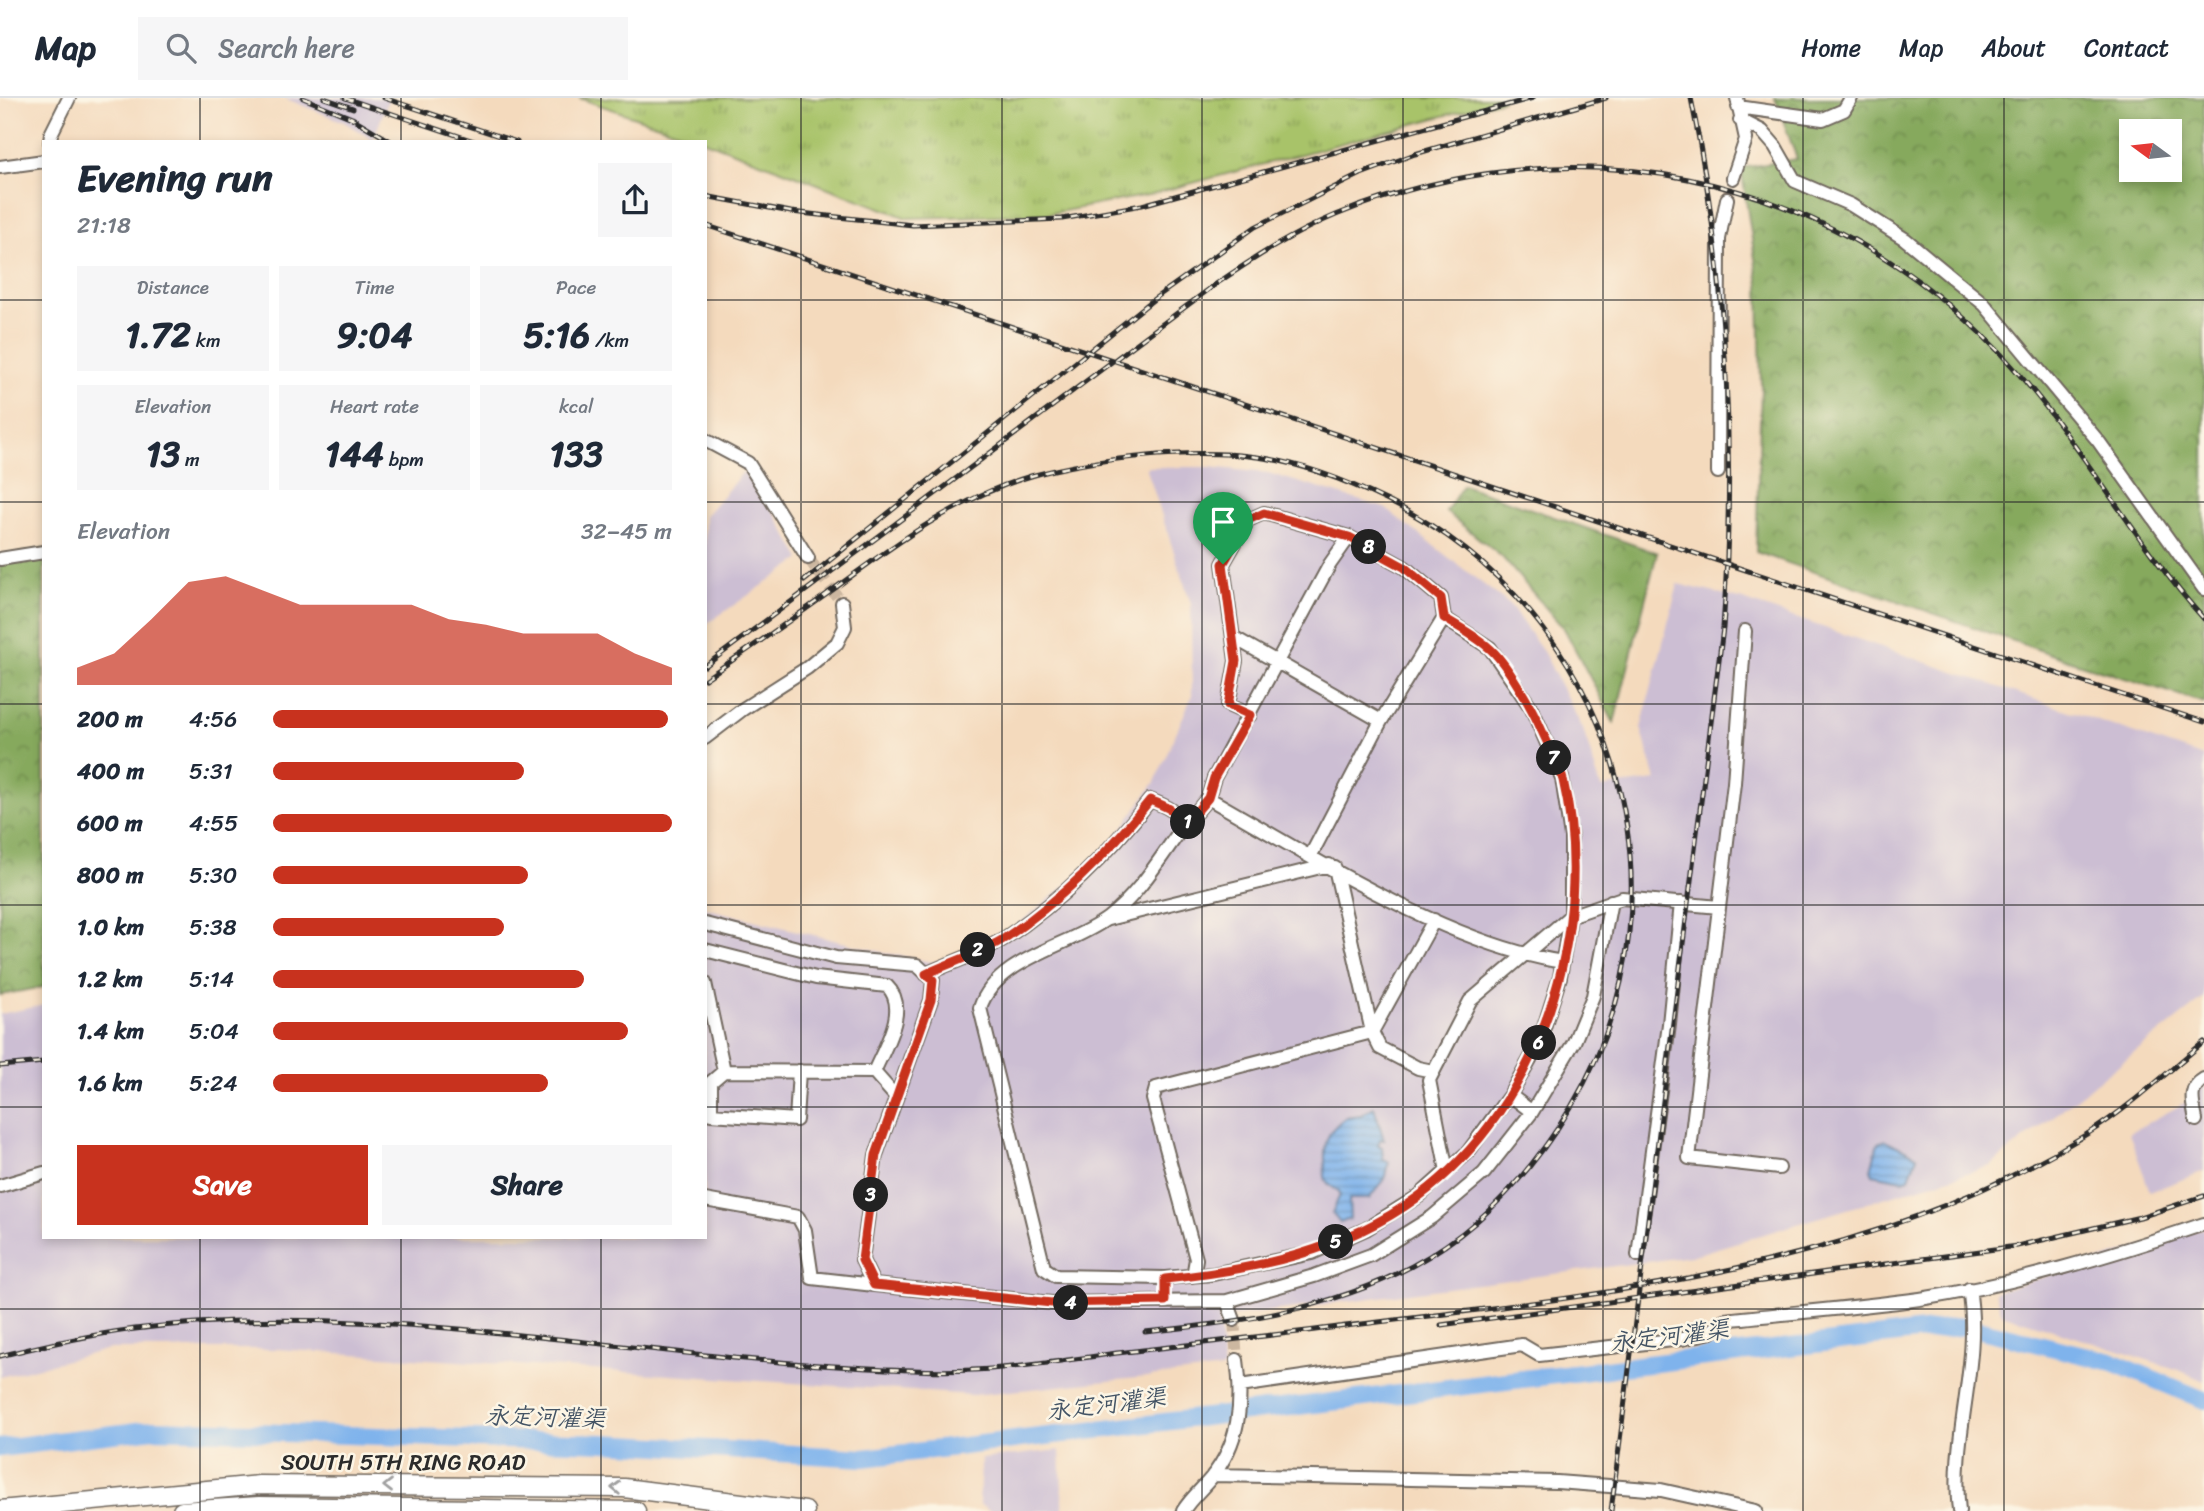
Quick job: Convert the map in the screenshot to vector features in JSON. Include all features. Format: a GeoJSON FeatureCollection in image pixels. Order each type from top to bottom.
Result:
{"type":"FeatureCollection","features":[{"type":"Feature","properties":{"kind":"highway","name":"SOUTH 5TH RING ROAD"},"geometry":{"type":"LineString","coordinates":[[0,1510],[259,1485],[624,1488],[805,1511]]}},
{"type":"Feature","properties":{"kind":"highway","name":"SOUTH 5TH RING ROAD"},"geometry":{"type":"LineString","coordinates":[[182,1511],[259,1506],[636,1511]]}},
{"type":"Feature","properties":{"kind":"street"},"geometry":{"type":"LineString","coordinates":[[50,140],[69,98]]}},
{"type":"Feature","properties":{"kind":"street"},"geometry":{"type":"LineString","coordinates":[[1738,108],[1823,119],[1844,110],[1851,98]]}},
{"type":"Feature","properties":{"kind":"street"},"geometry":{"type":"LineString","coordinates":[[1733,178],[1746,139],[1738,108]]}},
{"type":"Feature","properties":{"kind":"street"},"geometry":{"type":"LineString","coordinates":[[1738,108],[1776,146],[1795,181],[1851,205],[1905,239],[1984,304],[2099,442],[2204,589]]}},
{"type":"Feature","properties":{"kind":"street"},"geometry":{"type":"LineString","coordinates":[[0,167],[42,160]]}},
{"type":"Feature","properties":{"kind":"street"},"geometry":{"type":"LineString","coordinates":[[1718,472],[1719,239],[1727,199]]}},
{"type":"Feature","properties":{"kind":"street"},"geometry":{"type":"LineString","coordinates":[[707,441],[748,463],[808,558]]}},
{"type":"Feature","properties":{"kind":"street"},"geometry":{"type":"LineString","coordinates":[[1250,715],[1228,705],[1236,661],[1223,564],[1248,520],[1264,513],[1349,537],[1404,567],[1441,598],[1444,618],[1381,721],[1311,855]]}},
{"type":"Feature","properties":{"kind":"street"},"geometry":{"type":"LineString","coordinates":[[1107,919],[1135,892],[1208,798],[1214,778],[1330,564],[1349,537]]}},
{"type":"Feature","properties":{"kind":"street"},"geometry":{"type":"LineString","coordinates":[[0,559],[42,552]]}},
{"type":"Feature","properties":{"kind":"street"},"geometry":{"type":"LineString","coordinates":[[707,736],[743,709],[807,668],[837,643],[845,627],[842,603]]}},
{"type":"Feature","properties":{"kind":"street"},"geometry":{"type":"LineString","coordinates":[[1332,867],[1107,919],[998,977],[985,994],[980,1008],[1044,1268],[1056,1276],[1165,1279],[1312,1253],[1366,1229],[1419,1196],[1468,1152],[1510,1095],[1539,1043],[1563,961],[1570,916],[1571,837],[1562,778],[1532,709],[1490,648],[1444,618]]}},
{"type":"Feature","properties":{"kind":"street"},"geometry":{"type":"LineString","coordinates":[[1745,631],[1734,783],[1689,1158],[1779,1168]]}},
{"type":"Feature","properties":{"kind":"street"},"geometry":{"type":"LineString","coordinates":[[1233,637],[1381,721]]}},
{"type":"Feature","properties":{"kind":"street"},"geometry":{"type":"LineString","coordinates":[[1208,798],[1434,920],[1522,956],[1563,961]]}},
{"type":"Feature","properties":{"kind":"street"},"geometry":{"type":"LineString","coordinates":[[926,974],[1003,939],[1063,892],[1111,848],[1150,800],[1177,812],[1181,820],[1180,831]]}},
{"type":"Feature","properties":{"kind":"street"},"geometry":{"type":"LineString","coordinates":[[1332,867],[1372,1032],[1380,1048],[1418,1068],[1433,1071]]}},
{"type":"Feature","properties":{"kind":"street"},"geometry":{"type":"LineString","coordinates":[[1447,1171],[1429,1080],[1470,1001],[1570,916],[1622,898],[1719,907]]}},
{"type":"Feature","properties":{"kind":"street"},"geometry":{"type":"LineString","coordinates":[[707,1200],[798,1217],[806,1230],[812,1278],[1052,1303],[1227,1301],[1314,1276],[1371,1255],[1432,1217],[1484,1173],[1532,1112],[1574,1042],[1593,996],[1611,901]]}},
{"type":"Feature","properties":{"kind":"street"},"geometry":{"type":"LineString","coordinates":[[1638,1255],[1669,1024],[1681,903]]}},
{"type":"Feature","properties":{"kind":"street"},"geometry":{"type":"LineString","coordinates":[[1192,1276],[1196,1259],[1153,1099],[1156,1088],[1372,1032],[1434,920]]}},
{"type":"Feature","properties":{"kind":"street"},"geometry":{"type":"LineString","coordinates":[[707,925],[836,958],[917,965],[933,980],[931,1000],[876,1155],[862,1260],[874,1285]]}},
{"type":"Feature","properties":{"kind":"street"},"geometry":{"type":"LineString","coordinates":[[707,951],[816,978],[887,986],[893,992],[897,1004],[895,1021],[874,1072]]}},
{"type":"Feature","properties":{"kind":"street"},"geometry":{"type":"LineString","coordinates":[[707,992],[724,1070]]}},
{"type":"Feature","properties":{"kind":"street"},"geometry":{"type":"LineString","coordinates":[[799,1071],[796,1120],[711,1114],[711,1082],[724,1070],[799,1071],[874,1072],[896,1097]]}},
{"type":"Feature","properties":{"kind":"street"},"geometry":{"type":"LineString","coordinates":[[2196,1120],[2191,1094],[2195,1084],[2204,1079]]}},
{"type":"Feature","properties":{"kind":"street"},"geometry":{"type":"LineString","coordinates":[[1510,1095],[1532,1112]]}},
{"type":"Feature","properties":{"kind":"street"},"geometry":{"type":"LineString","coordinates":[[0,1186],[42,1173]]}},
{"type":"Feature","properties":{"kind":"street"},"geometry":{"type":"LineString","coordinates":[[1240,1386],[1522,1345],[1539,1355],[1682,1339],[1711,1332],[1724,1320],[1920,1298],[1969,1289],[2101,1256],[2204,1224]]}},
{"type":"Feature","properties":{"kind":"street"},"geometry":{"type":"LineString","coordinates":[[1165,1279],[1165,1301]]}},
{"type":"Feature","properties":{"kind":"street"},"geometry":{"type":"LineString","coordinates":[[1958,1511],[1955,1476],[1974,1316],[1969,1289]]}},
{"type":"Feature","properties":{"kind":"street"},"geometry":{"type":"LineString","coordinates":[[1227,1301],[1234,1320]]}},
{"type":"Feature","properties":{"kind":"street"},"geometry":{"type":"LineString","coordinates":[[1183,1511],[1213,1475],[1238,1429],[1240,1386],[1237,1360]]}},
{"type":"Feature","properties":{"kind":"street"},"geometry":{"type":"LineString","coordinates":[[1213,1475],[1557,1482],[1661,1490],[1756,1511]]}},
{"type":"Feature","properties":{"kind":"shaded area"},"geometry":{"type":"Polygon","coordinates":[[[284,98],[389,98],[373,140],[344,122],[284,98]]]}},
{"type":"Feature","properties":{"kind":"shaded area"},"geometry":{"type":"Polygon","coordinates":[[[1146,467],[1209,467],[1268,473],[1385,508],[1510,605],[1544,653],[1583,729],[1601,788],[1656,780],[1641,728],[1678,584],[1740,599],[2204,757],[2204,998],[1990,1166],[1691,1256],[1219,1318],[1224,1369],[973,1395],[277,1349],[110,1349],[0,1377],[0,1014],[42,1005],[42,1239],[707,1239],[707,908],[931,962],[942,961],[1011,930],[1060,890],[1114,840],[1155,782],[1192,696],[1191,604],[1146,467]]]}},
{"type":"Feature","properties":{"kind":"shaded area"},"geometry":{"type":"Polygon","coordinates":[[[743,472],[769,504],[801,559],[707,624],[707,514],[743,472]]]}},
{"type":"Feature","properties":{"kind":"shaded area"},"geometry":{"type":"Polygon","coordinates":[[[2204,1084],[2204,1171],[2150,1192],[2129,1133],[2198,1096],[2197,1093],[2204,1084]]]}},
{"type":"Feature","properties":{"kind":"shaded area"},"geometry":{"type":"Polygon","coordinates":[[[2204,1228],[2204,1381],[2179,1370],[2002,1314],[1995,1292],[2204,1228]]]}},
{"type":"Feature","properties":{"kind":"shaded area"},"geometry":{"type":"Polygon","coordinates":[[[1060,1450],[1063,1511],[991,1511],[979,1504],[981,1459],[1060,1450]]]}},
{"type":"Feature","properties":{"kind":"green space"},"geometry":{"type":"Polygon","coordinates":[[[579,98],[1503,98],[1148,195],[1048,214],[907,218],[700,139],[579,98]]]}},
{"type":"Feature","properties":{"kind":"green space"},"geometry":{"type":"Polygon","coordinates":[[[1775,98],[2204,98],[2204,703],[2071,661],[1756,552],[1761,387],[1759,285],[1741,168],[1797,159],[1775,98]]]}},
{"type":"Feature","properties":{"kind":"green space"},"geometry":{"type":"Polygon","coordinates":[[[1463,485],[1657,553],[1614,723],[1565,630],[1502,557],[1446,512],[1463,485]]]}},
{"type":"Feature","properties":{"kind":"green space"},"geometry":{"type":"Polygon","coordinates":[[[42,549],[42,987],[0,995],[0,557],[42,549]]]}},
{"type":"Feature","properties":{"kind":"water"},"geometry":{"type":"Polygon","coordinates":[[[1374,1107],[1384,1140],[1380,1139],[1378,1145],[1382,1147],[1383,1160],[1389,1162],[1386,1176],[1369,1199],[1349,1199],[1350,1219],[1340,1223],[1332,1213],[1340,1195],[1339,1191],[1329,1185],[1325,1178],[1327,1140],[1332,1130],[1346,1117],[1361,1115],[1374,1107]]]}},
{"type":"Feature","properties":{"kind":"water"},"geometry":{"type":"Polygon","coordinates":[[[1885,1140],[1917,1156],[1909,1178],[1903,1180],[1873,1174],[1871,1170],[1878,1143],[1885,1140]]]}},
{"type":"Feature","properties":{"kind":"waterway","name":"永定河灌渠"},"geometry":{"type":"LineString","coordinates":[[0,1448],[154,1429],[605,1443],[864,1458],[1965,1326],[2112,1362],[2204,1400]]}},
{"type":"Feature","properties":{"kind":"tunnel"},"geometry":{"type":"LineString","coordinates":[[1727,199],[1733,178]]}},
{"type":"Feature","properties":{"kind":"tunnel"},"geometry":{"type":"LineString","coordinates":[[808,558],[842,603]]}},
{"type":"Feature","properties":{"kind":"tunnel"},"geometry":{"type":"LineString","coordinates":[[1234,1320],[1237,1360]]}},
{"type":"Feature","properties":{"kind":"railway"},"geometry":{"type":"LineString","coordinates":[[303,98],[352,118],[389,140]]}},
{"type":"Feature","properties":{"kind":"railway"},"geometry":{"type":"LineString","coordinates":[[324,98],[353,108]]}},
{"type":"Feature","properties":{"kind":"railway"},"geometry":{"type":"LineString","coordinates":[[345,98],[471,140]]}},
{"type":"Feature","properties":{"kind":"railway"},"geometry":{"type":"LineString","coordinates":[[384,98],[511,140]]}},
{"type":"Feature","properties":{"kind":"railway"},"geometry":{"type":"LineString","coordinates":[[707,196],[791,212],[913,225],[1062,219],[1142,205],[1533,98]]}},
{"type":"Feature","properties":{"kind":"railway"},"geometry":{"type":"LineString","coordinates":[[804,581],[1154,299],[1255,227],[1361,174],[1415,154],[1606,98]]}},
{"type":"Feature","properties":{"kind":"railway"},"geometry":{"type":"LineString","coordinates":[[1611,1511],[1723,628],[1727,561],[1728,428],[1720,295],[1713,229],[1691,98]]}},
{"type":"Feature","properties":{"kind":"railway"},"geometry":{"type":"LineString","coordinates":[[707,665],[1216,284],[1259,255],[1304,230],[1336,215],[1424,186],[1513,171],[1602,168],[1689,179],[1774,203],[1854,240],[1930,290],[1999,352],[2027,383],[2151,554],[2204,619]]}},
{"type":"Feature","properties":{"kind":"railway"},"geometry":{"type":"LineString","coordinates":[[707,226],[2204,722]]}},
{"type":"Feature","properties":{"kind":"railway"},"geometry":{"type":"LineString","coordinates":[[707,678],[899,542],[949,511],[1003,486],[1031,476],[1084,464],[1143,456],[1231,454],[1308,468],[1341,480],[1388,501],[1466,550],[1530,612],[1579,684],[1613,764],[1629,849],[1629,936],[1609,1023],[1571,1107],[1556,1131],[1521,1176],[1481,1217],[1460,1235],[1412,1266],[1348,1294],[1315,1304],[1248,1319],[1145,1332]]}},
{"type":"Feature","properties":{"kind":"railway"},"geometry":{"type":"LineString","coordinates":[[0,1356],[135,1329],[223,1322],[312,1321],[493,1332],[764,1361],[889,1369],[983,1370],[1609,1292],[1709,1274],[1808,1251],[1905,1221],[1998,1182],[2103,1124],[2204,1042]]}},
{"type":"Feature","properties":{"kind":"railway"},"geometry":{"type":"LineString","coordinates":[[0,1066],[42,1062]]}},
{"type":"Feature","properties":{"kind":"railway"},"geometry":{"type":"LineString","coordinates":[[1441,1325],[2017,1246],[2140,1217],[2204,1196]]}},
{"type":"Feature","properties":{"kind":"route"},"geometry":{"type":"LineString","coordinates":[[1264,513],[1349,537],[1404,567],[1441,598],[1444,618],[1490,648],[1532,709],[1562,778],[1571,837],[1570,916],[1560,977],[1539,1043],[1510,1095],[1468,1152],[1419,1196],[1366,1229],[1312,1253],[1213,1274],[1165,1279],[1165,1301],[1052,1303],[874,1285],[862,1260],[876,1155],[931,1000],[933,980],[926,974],[1003,939],[1063,892],[1111,848],[1150,800],[1177,812],[1181,820],[1180,831],[1208,798],[1214,778],[1250,715],[1228,705],[1236,661],[1223,564],[1248,520],[1254,515],[1264,513]]}}]}
